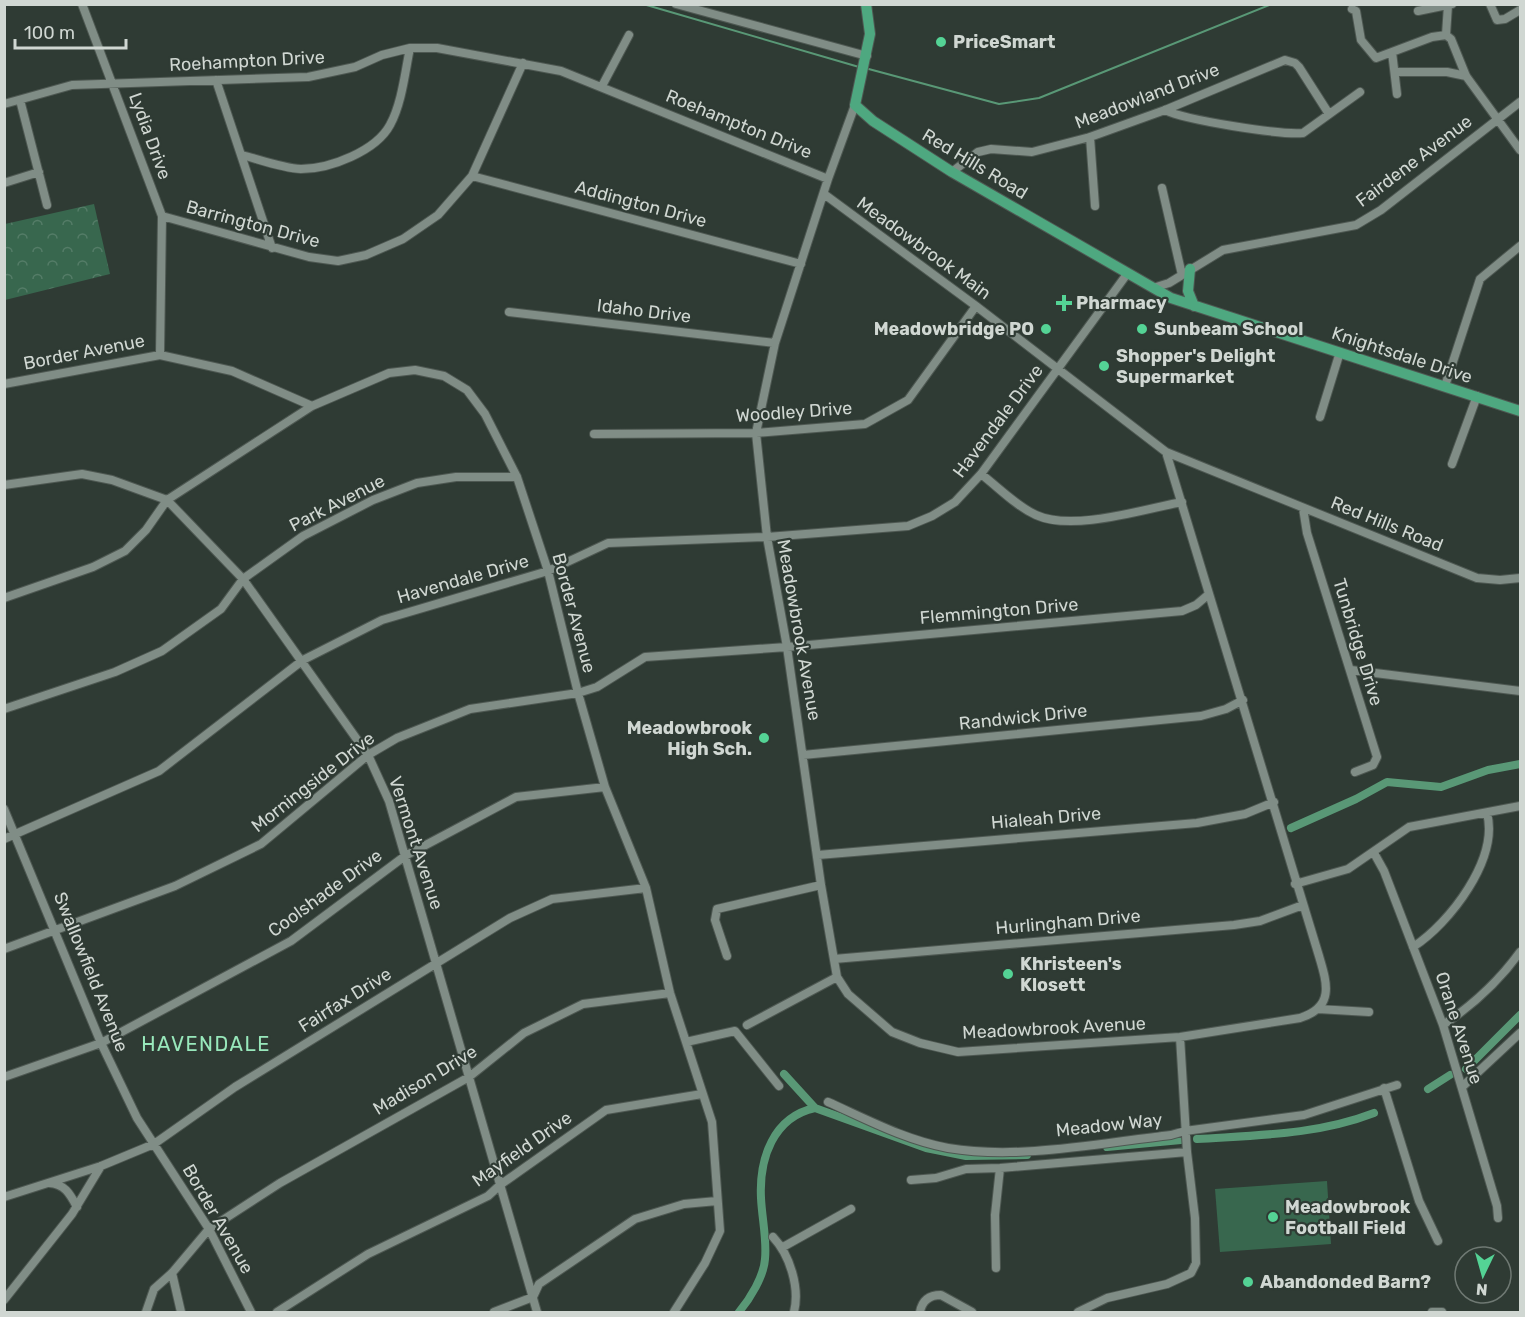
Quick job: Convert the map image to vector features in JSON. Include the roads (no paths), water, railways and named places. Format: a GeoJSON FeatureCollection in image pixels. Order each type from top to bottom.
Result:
{"type":"FeatureCollection","features":[{"type":"Feature","properties":{"kind":"main road"},"geometry":{"type":"LineString","coordinates":[[855,105],[870,34],[866,4]]}},
{"type":"Feature","properties":{"kind":"main road","name":"Red Hills Road"},"geometry":{"type":"LineString","coordinates":[[855,105],[873,121],[952,172],[1127,274],[1171,297]]}},
{"type":"Feature","properties":{"kind":"main road"},"geometry":{"type":"LineString","coordinates":[[1186,272],[1188,291],[1194,306]]}},
{"type":"Feature","properties":{"kind":"main road","name":"Knightsdale Drive"},"geometry":{"type":"LineString","coordinates":[[1171,297],[1521,411]]}},
{"type":"Feature","properties":{"kind":"street","name":"Lydia Drive"},"geometry":{"type":"LineString","coordinates":[[82,4],[162,216],[160,355]]}},
{"type":"Feature","properties":{"kind":"street"},"geometry":{"type":"LineString","coordinates":[[676,4],[867,56]]}},
{"type":"Feature","properties":{"kind":"street"},"geometry":{"type":"LineString","coordinates":[[1418,11],[1452,4]]}},
{"type":"Feature","properties":{"kind":"street"},"geometry":{"type":"LineString","coordinates":[[1490,4],[1497,20],[1505,19],[1521,10]]}},
{"type":"Feature","properties":{"kind":"street"},"geometry":{"type":"LineString","coordinates":[[1446,35],[1448,5]]}},
{"type":"Feature","properties":{"kind":"street"},"geometry":{"type":"LineString","coordinates":[[1352,9],[1356,11],[1358,27],[1366,49],[1376,58],[1432,37],[1446,35],[1451,39],[1466,76],[1521,150]]}},
{"type":"Feature","properties":{"kind":"street"},"geometry":{"type":"LineString","coordinates":[[602,86],[628,35]]}},
{"type":"Feature","properties":{"kind":"street","name":"Roehampton Drive"},"geometry":{"type":"LineString","coordinates":[[4,104],[72,85],[282,78],[333,73],[410,48],[437,48],[561,71],[828,179]]}},
{"type":"Feature","properties":{"kind":"street"},"geometry":{"type":"LineString","coordinates":[[242,155],[300,169],[316,168],[352,155],[379,140],[390,125],[396,110],[410,48]]}},
{"type":"Feature","properties":{"kind":"street"},"geometry":{"type":"LineString","coordinates":[[1392,52],[1397,94]]}},
{"type":"Feature","properties":{"kind":"street","name":"Meadowland Drive"},"geometry":{"type":"LineString","coordinates":[[952,172],[978,152],[991,149],[1032,152],[1090,137],[1165,110],[1285,60],[1299,67],[1329,114]]}},
{"type":"Feature","properties":{"kind":"street","name":"Barrington Drive"},"geometry":{"type":"LineString","coordinates":[[162,216],[309,257],[338,261],[366,255],[403,239],[438,215],[472,176],[523,63]]}},
{"type":"Feature","properties":{"kind":"street"},"geometry":{"type":"LineString","coordinates":[[1395,72],[1447,72],[1466,76]]}},
{"type":"Feature","properties":{"kind":"street"},"geometry":{"type":"LineString","coordinates":[[216,80],[272,248]]}},
{"type":"Feature","properties":{"kind":"street"},"geometry":{"type":"LineString","coordinates":[[1165,110],[1180,117],[1294,134],[1311,129],[1360,92]]}},
{"type":"Feature","properties":{"kind":"street"},"geometry":{"type":"LineString","coordinates":[[20,100],[47,205]]}},
{"type":"Feature","properties":{"kind":"street","name":"Fairdene Avenue"},"geometry":{"type":"LineString","coordinates":[[1153,288],[1186,272],[1211,255],[1237,246],[1356,225],[1381,210],[1521,102]]}},
{"type":"Feature","properties":{"kind":"street","name":"Meadowbrook Avenue"},"geometry":{"type":"LineString","coordinates":[[855,105],[828,179],[775,344],[756,433],[766,537],[787,647],[821,885],[837,976],[848,994],[892,1032],[920,1043],[958,1052],[1180,1037],[1300,1018],[1318,1009]]}},
{"type":"Feature","properties":{"kind":"street"},"geometry":{"type":"LineString","coordinates":[[1090,137],[1095,206]]}},
{"type":"Feature","properties":{"kind":"street"},"geometry":{"type":"LineString","coordinates":[[4,183],[39,172]]}},
{"type":"Feature","properties":{"kind":"street","name":"Addington Drive"},"geometry":{"type":"LineString","coordinates":[[472,176],[801,264]]}},
{"type":"Feature","properties":{"kind":"street"},"geometry":{"type":"LineString","coordinates":[[1162,188],[1186,272]]}},
{"type":"Feature","properties":{"kind":"street","name":"Meadowbrook Main"},"geometry":{"type":"LineString","coordinates":[[824,194],[976,306],[1166,452],[1245,482]]}},
{"type":"Feature","properties":{"kind":"street"},"geometry":{"type":"LineString","coordinates":[[1445,386],[1480,279],[1521,246]]}},
{"type":"Feature","properties":{"kind":"street","name":"Havendale Drive"},"geometry":{"type":"LineString","coordinates":[[4,839],[159,771],[303,660],[382,620],[548,571],[608,543],[766,537],[908,526],[932,516],[955,502],[981,474],[1127,274]]}},
{"type":"Feature","properties":{"kind":"street","name":"Woodley Drive"},"geometry":{"type":"LineString","coordinates":[[594,434],[756,433],[865,424],[908,400],[976,306]]}},
{"type":"Feature","properties":{"kind":"street","name":"Idaho Drive"},"geometry":{"type":"LineString","coordinates":[[509,312],[775,344]]}},
{"type":"Feature","properties":{"kind":"street"},"geometry":{"type":"LineString","coordinates":[[1320,417],[1340,352]]}},
{"type":"Feature","properties":{"kind":"street","name":"Border Avenue"},"geometry":{"type":"LineString","coordinates":[[4,384],[160,355],[232,371],[312,406],[389,373],[415,370],[444,376],[467,390],[485,414],[517,477],[548,571],[578,693],[605,786],[646,888],[670,993],[712,1122],[720,1231],[714,1247],[674,1312]]}},
{"type":"Feature","properties":{"kind":"street"},"geometry":{"type":"LineString","coordinates":[[1452,464],[1477,396]]}},
{"type":"Feature","properties":{"kind":"street"},"geometry":{"type":"LineString","coordinates":[[4,598],[93,567],[125,551],[146,530],[167,500],[312,406]]}},
{"type":"Feature","properties":{"kind":"street"},"geometry":{"type":"LineString","coordinates":[[1166,452],[1274,802],[1295,884],[1327,986],[1324,999],[1318,1009],[1369,1012]]}},
{"type":"Feature","properties":{"kind":"street","name":"Vermont Avenue"},"geometry":{"type":"LineString","coordinates":[[4,485],[82,474],[112,480],[167,500],[243,579],[303,660],[368,755],[389,801],[537,1312]]}},
{"type":"Feature","properties":{"kind":"street"},"geometry":{"type":"LineString","coordinates":[[981,474],[1036,516],[1051,519],[1077,520],[1112,516],[1182,502]]}},
{"type":"Feature","properties":{"kind":"street","name":"Park Avenue"},"geometry":{"type":"LineString","coordinates":[[4,709],[115,672],[162,651],[221,609],[243,579],[303,536],[373,500],[417,483],[456,477],[517,477]]}},
{"type":"Feature","properties":{"kind":"street","name":"Red Hills Road"},"geometry":{"type":"LineString","coordinates":[[1245,482],[1477,578],[1500,580],[1521,578]]}},
{"type":"Feature","properties":{"kind":"street","name":"Tunbridge Drive"},"geometry":{"type":"LineString","coordinates":[[1304,508],[1307,533],[1377,760],[1373,765],[1355,772]]}},
{"type":"Feature","properties":{"kind":"street","name":"Flemmington Drive"},"geometry":{"type":"LineString","coordinates":[[787,647],[1182,611],[1197,605],[1209,594]]}},
{"type":"Feature","properties":{"kind":"street","name":"Morningside Drive"},"geometry":{"type":"LineString","coordinates":[[4,949],[175,886],[261,844],[368,755],[397,738],[470,709],[578,693],[597,687],[645,657],[787,647]]}},
{"type":"Feature","properties":{"kind":"street"},"geometry":{"type":"LineString","coordinates":[[1351,670],[1521,691]]}},
{"type":"Feature","properties":{"kind":"street","name":"Randwick Drive"},"geometry":{"type":"LineString","coordinates":[[803,755],[1201,716],[1226,710],[1242,700]]}},
{"type":"Feature","properties":{"kind":"street","name":"Coolshade Drive"},"geometry":{"type":"LineString","coordinates":[[4,1077],[102,1043],[291,941],[405,856],[516,797],[605,786]]}},
{"type":"Feature","properties":{"kind":"street","name":"Hialeah Drive"},"geometry":{"type":"LineString","coordinates":[[818,855],[1197,823],[1245,814],[1274,802]]}},
{"type":"Feature","properties":{"kind":"street"},"geometry":{"type":"LineString","coordinates":[[1295,884],[1348,869],[1409,828],[1521,806]]}},
{"type":"Feature","properties":{"kind":"street","name":"Swallowfield Avenue"},"geometry":{"type":"LineString","coordinates":[[4,809],[17,834],[102,1043],[137,1118],[154,1144]]}},
{"type":"Feature","properties":{"kind":"street"},"geometry":{"type":"LineString","coordinates":[[1413,947],[1443,922],[1477,874],[1489,837],[1487,813]]}},
{"type":"Feature","properties":{"kind":"street","name":"Orane Avenue"},"geometry":{"type":"LineString","coordinates":[[1374,852],[1443,1025],[1497,1206],[1498,1218]]}},
{"type":"Feature","properties":{"kind":"street"},"geometry":{"type":"LineString","coordinates":[[727,956],[715,920],[717,909],[821,885]]}},
{"type":"Feature","properties":{"kind":"street","name":"Fairfax Drive"},"geometry":{"type":"LineString","coordinates":[[4,1197],[101,1166],[154,1144],[235,1087],[510,918],[552,899],[646,888]]}},
{"type":"Feature","properties":{"kind":"street","name":"Hurlingham Drive"},"geometry":{"type":"LineString","coordinates":[[834,959],[1234,925],[1260,921],[1303,905]]}},
{"type":"Feature","properties":{"kind":"street"},"geometry":{"type":"LineString","coordinates":[[1443,1025],[1468,1008],[1505,973],[1521,952]]}},
{"type":"Feature","properties":{"kind":"street"},"geometry":{"type":"LineString","coordinates":[[747,1025],[837,976]]}},
{"type":"Feature","properties":{"kind":"street","name":"Madison Drive"},"geometry":{"type":"LineString","coordinates":[[146,1312],[154,1289],[172,1273],[209,1230],[280,1183],[469,1077],[524,1033],[583,1004],[670,993]]}},
{"type":"Feature","properties":{"kind":"street"},"geometry":{"type":"LineString","coordinates":[[686,1042],[735,1031],[779,1086]]}},
{"type":"Feature","properties":{"kind":"street"},"geometry":{"type":"LineString","coordinates":[[1462,1087],[1521,1033]]}},
{"type":"Feature","properties":{"kind":"street"},"geometry":{"type":"LineString","coordinates":[[1078,1312],[1107,1298],[1167,1284],[1191,1273],[1196,1263],[1196,1232],[1185,1131],[1180,1037]]}},
{"type":"Feature","properties":{"kind":"street","name":"Meadow Way"},"geometry":{"type":"LineString","coordinates":[[828,1102],[924,1142],[976,1151],[1020,1151],[1172,1135],[1185,1131],[1304,1115],[1397,1085]]}},
{"type":"Feature","properties":{"kind":"street"},"geometry":{"type":"LineString","coordinates":[[1384,1088],[1419,1201],[1438,1241]]}},
{"type":"Feature","properties":{"kind":"street","name":"Mayfield Drive"},"geometry":{"type":"LineString","coordinates":[[277,1312],[368,1254],[488,1196],[500,1185],[606,1110],[702,1094]]}},
{"type":"Feature","properties":{"kind":"street","name":"Border Avenue"},"geometry":{"type":"LineString","coordinates":[[154,1144],[209,1230],[251,1312]]}},
{"type":"Feature","properties":{"kind":"street"},"geometry":{"type":"LineString","coordinates":[[911,1180],[936,1178],[966,1169],[1187,1152]]}},
{"type":"Feature","properties":{"kind":"street"},"geometry":{"type":"LineString","coordinates":[[4,1300],[77,1206],[101,1166]]}},
{"type":"Feature","properties":{"kind":"street"},"geometry":{"type":"LineString","coordinates":[[996,1268],[994,1215],[1000,1168]]}},
{"type":"Feature","properties":{"kind":"street"},"geometry":{"type":"LineString","coordinates":[[46,1183],[58,1184],[69,1192],[77,1206]]}},
{"type":"Feature","properties":{"kind":"street"},"geometry":{"type":"LineString","coordinates":[[494,1312],[533,1297],[538,1284],[635,1219],[684,1204],[717,1201]]}},
{"type":"Feature","properties":{"kind":"street"},"geometry":{"type":"LineString","coordinates":[[783,1247],[851,1209]]}},
{"type":"Feature","properties":{"kind":"street"},"geometry":{"type":"LineString","coordinates":[[773,1237],[783,1247],[795,1290],[794,1312]]}},
{"type":"Feature","properties":{"kind":"street"},"geometry":{"type":"LineString","coordinates":[[172,1273],[181,1312]]}},
{"type":"Feature","properties":{"kind":"street"},"geometry":{"type":"LineString","coordinates":[[920,1312],[922,1304],[928,1298],[941,1295],[972,1312]]}},
{"type":"Feature","properties":{"kind":"street"},"geometry":{"type":"LineString","coordinates":[[1432,1312],[1442,1312]]}},
{"type":"Feature","properties":{"kind":"waterway"},"geometry":{"type":"LineString","coordinates":[[643,4],[859,67]]}},
{"type":"Feature","properties":{"kind":"waterway"},"geometry":{"type":"LineString","coordinates":[[865,68],[999,104],[1039,98],[1272,4]]}},
{"type":"Feature","properties":{"kind":"waterway"},"geometry":{"type":"LineString","coordinates":[[1291,828],[1356,799],[1387,782],[1441,787],[1488,770],[1520,764]]}},
{"type":"Feature","properties":{"kind":"waterway"},"geometry":{"type":"LineString","coordinates":[[1466,1069],[1520,1015]]}},
{"type":"Feature","properties":{"kind":"waterway"},"geometry":{"type":"LineString","coordinates":[[784,1074],[815,1108],[926,1148],[966,1156],[1027,1155]]}},
{"type":"Feature","properties":{"kind":"waterway"},"geometry":{"type":"LineString","coordinates":[[1428,1089],[1450,1075]]}},
{"type":"Feature","properties":{"kind":"waterway"},"geometry":{"type":"LineString","coordinates":[[739,1312],[756,1287],[764,1266],[761,1183],[766,1155],[771,1142],[789,1120],[815,1108]]}},
{"type":"Feature","properties":{"kind":"waterway"},"geometry":{"type":"LineString","coordinates":[[1197,1139],[1309,1130],[1374,1113]]}},
{"type":"Feature","properties":{"kind":"waterway"},"geometry":{"type":"LineString","coordinates":[[1107,1147],[1181,1140]]}},
{"type":"Feature","properties":{"kind":"place","name":"PriceSmart"},"geometry":{"type":"Point","coordinates":[941,42]}},
{"type":"Feature","properties":{"kind":"place","name":"Pharmacy"},"geometry":{"type":"Point","coordinates":[1064,303]}},
{"type":"Feature","properties":{"kind":"place","name":"Meadowbridge PO"},"geometry":{"type":"Point","coordinates":[1046,329]}},
{"type":"Feature","properties":{"kind":"place","name":"Sunbeam School"},"geometry":{"type":"Point","coordinates":[1142,329]}},
{"type":"Feature","properties":{"kind":"place","name":"Shopper's Delight Supermarket"},"geometry":{"type":"Point","coordinates":[1104,366]}},
{"type":"Feature","properties":{"kind":"place","name":"Meadowbrook High Sch."},"geometry":{"type":"Point","coordinates":[764,738]}},
{"type":"Feature","properties":{"kind":"place","name":"Khristeen's Klosett"},"geometry":{"type":"Point","coordinates":[1008,974]}},
{"type":"Feature","properties":{"kind":"place","name":"Meadowbrook Football Field"},"geometry":{"type":"Point","coordinates":[1273,1217]}},
{"type":"Feature","properties":{"kind":"place","name":"Abandonded Barn?"},"geometry":{"type":"Point","coordinates":[1248,1282]}},
{"type":"Feature","properties":{"kind":"district","name":"HAVENDALE"},"geometry":{"type":"Point","coordinates":[206,1044]}}]}
